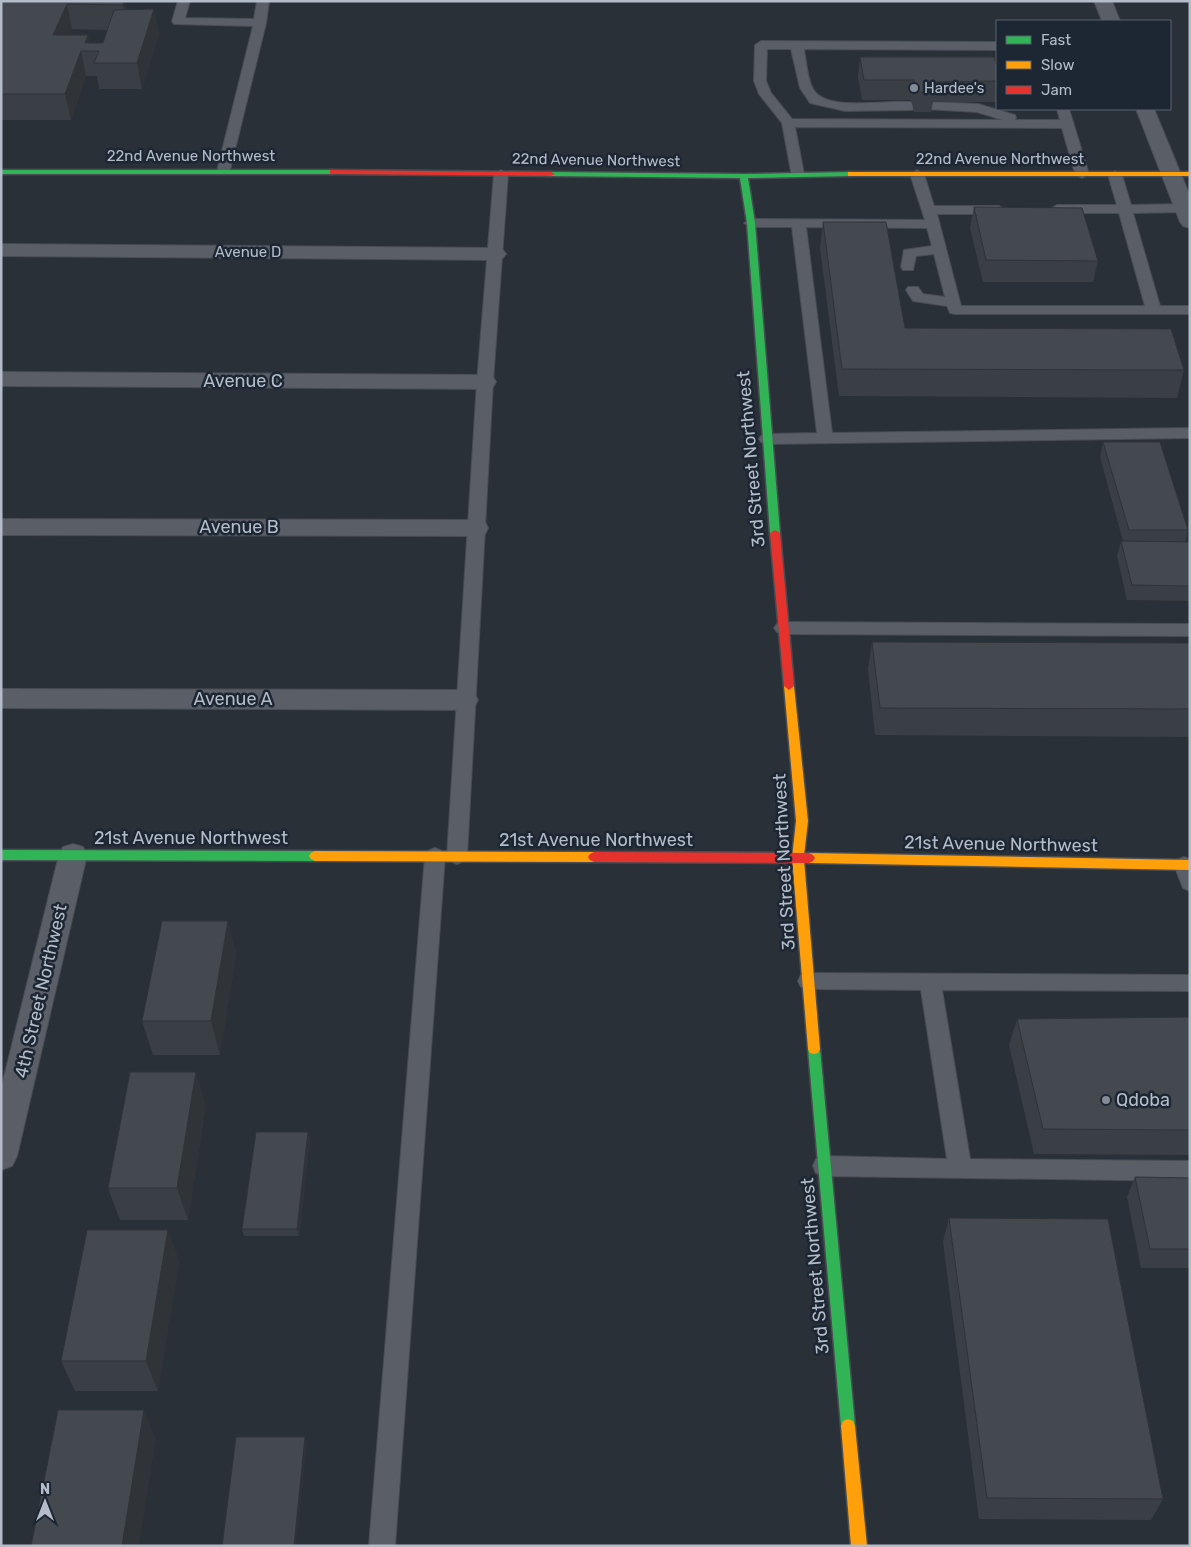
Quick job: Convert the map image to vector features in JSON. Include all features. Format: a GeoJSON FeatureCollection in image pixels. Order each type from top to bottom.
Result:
{"type":"FeatureCollection","features":[{"type":"Feature","properties":{"kind":"street"},"geometry":{"type":"LineString","coordinates":[[1102,1],[1111,20]]}},
{"type":"Feature","properties":{"kind":"street"},"geometry":{"type":"LineString","coordinates":[[1145,110],[1187,215]]}},
{"type":"Feature","properties":{"kind":"street","name":"22nd Avenue Northwest"},"geometry":{"type":"LineString","coordinates":[[1,172],[224,171],[744,176],[796,174],[1190,174]]}},
{"type":"Feature","properties":{"kind":"street","name":"3rd Street Northwest"},"geometry":{"type":"LineString","coordinates":[[744,176],[750,223],[783,628],[802,821],[798,858],[859,1546]]}},
{"type":"Feature","properties":{"kind":"street","name":"Avenue D"},"geometry":{"type":"LineString","coordinates":[[1,250],[496,254]]}},
{"type":"Feature","properties":{"kind":"street","name":"Avenue C"},"geometry":{"type":"LineString","coordinates":[[1,379],[485,382]]}},
{"type":"Feature","properties":{"kind":"street","name":"Avenue B"},"geometry":{"type":"LineString","coordinates":[[1,527],[476,528]]}},
{"type":"Feature","properties":{"kind":"street","name":"Avenue A"},"geometry":{"type":"LineString","coordinates":[[1,698],[465,700]]}},
{"type":"Feature","properties":{"kind":"street","name":"21st Avenue Northwest"},"geometry":{"type":"LineString","coordinates":[[1,854],[798,858],[1188,871]]}},
{"type":"Feature","properties":{"kind":"street","name":"4th Street Northwest"},"geometry":{"type":"LineString","coordinates":[[1,1156],[73,855]]}},
{"type":"Feature","properties":{"kind":"lane"},"geometry":{"type":"LineString","coordinates":[[184,1],[178,21],[260,22]]}},
{"type":"Feature","properties":{"kind":"lane"},"geometry":{"type":"LineString","coordinates":[[224,171],[260,22],[263,1]]}},
{"type":"Feature","properties":{"kind":"lane"},"geometry":{"type":"LineString","coordinates":[[796,174],[788,123],[765,94],[760,81],[761,45],[996,46]]}},
{"type":"Feature","properties":{"kind":"lane"},"geometry":{"type":"LineString","coordinates":[[797,46],[806,88],[815,100],[845,107],[912,106]]}},
{"type":"Feature","properties":{"kind":"lane"},"geometry":{"type":"LineString","coordinates":[[930,106],[978,108],[1030,124]]}},
{"type":"Feature","properties":{"kind":"lane"},"geometry":{"type":"LineString","coordinates":[[1063,110],[1082,174]]}},
{"type":"Feature","properties":{"kind":"lane"},"geometry":{"type":"LineString","coordinates":[[788,123],[1067,124]]}},
{"type":"Feature","properties":{"kind":"lane"},"geometry":{"type":"LineString","coordinates":[[457,856],[485,382],[501,174]]}},
{"type":"Feature","properties":{"kind":"lane"},"geometry":{"type":"LineString","coordinates":[[917,174],[940,249],[955,310],[1190,310]]}},
{"type":"Feature","properties":{"kind":"lane"},"geometry":{"type":"LineString","coordinates":[[1116,175],[1154,310]]}},
{"type":"Feature","properties":{"kind":"lane"},"geometry":{"type":"LineString","coordinates":[[1046,210],[1125,209],[1187,215]]}},
{"type":"Feature","properties":{"kind":"lane"},"geometry":{"type":"LineString","coordinates":[[750,223],[799,225],[1016,210]]}},
{"type":"Feature","properties":{"kind":"lane"},"geometry":{"type":"LineString","coordinates":[[799,225],[824,438]]}},
{"type":"Feature","properties":{"kind":"lane"},"geometry":{"type":"LineString","coordinates":[[908,267],[909,253],[940,249]]}},
{"type":"Feature","properties":{"kind":"lane"},"geometry":{"type":"LineString","coordinates":[[913,290],[918,298],[954,303]]}},
{"type":"Feature","properties":{"kind":"lane"},"geometry":{"type":"LineString","coordinates":[[767,439],[1190,433]]}},
{"type":"Feature","properties":{"kind":"lane"},"geometry":{"type":"LineString","coordinates":[[783,628],[1190,630]]}},
{"type":"Feature","properties":{"kind":"lane"},"geometry":{"type":"LineString","coordinates":[[382,1546],[435,856]]}},
{"type":"Feature","properties":{"kind":"lane"},"geometry":{"type":"LineString","coordinates":[[808,980],[1190,983]]}},
{"type":"Feature","properties":{"kind":"lane"},"geometry":{"type":"LineString","coordinates":[[930,981],[960,1169]]}},
{"type":"Feature","properties":{"kind":"lane"},"geometry":{"type":"LineString","coordinates":[[824,1166],[1190,1171]]}},
{"type":"Feature","properties":{"kind":"building"},"geometry":{"type":"Polygon","coordinates":[[[1,1],[124,1],[123,5],[67,4],[53,35],[88,35],[85,43],[103,43],[114,10],[154,9],[137,63],[94,63],[99,51],[81,51],[65,94],[1,94],[1,1]]]}},
{"type":"Feature","properties":{"kind":"building"},"geometry":{"type":"Polygon","coordinates":[[[860,57],[994,57],[996,64],[996,81],[932,82],[934,92],[917,92],[914,80],[864,80],[860,57]]]}},
{"type":"Feature","properties":{"kind":"building"},"geometry":{"type":"Polygon","coordinates":[[[974,207],[1082,208],[1098,261],[986,260],[974,207]]]}},
{"type":"Feature","properties":{"kind":"building"},"geometry":{"type":"Polygon","coordinates":[[[823,222],[886,222],[905,328],[1171,329],[1184,370],[842,369],[823,222]]]}},
{"type":"Feature","properties":{"kind":"building"},"geometry":{"type":"Polygon","coordinates":[[[1103,442],[1160,442],[1188,530],[1129,530],[1103,442]]]}},
{"type":"Feature","properties":{"kind":"building"},"geometry":{"type":"Polygon","coordinates":[[[1121,541],[1190,542],[1190,586],[1132,585],[1121,541]]]}},
{"type":"Feature","properties":{"kind":"building"},"geometry":{"type":"Polygon","coordinates":[[[872,642],[1190,643],[1190,709],[880,708],[872,642]]]}},
{"type":"Feature","properties":{"kind":"building"},"geometry":{"type":"Polygon","coordinates":[[[162,921],[228,921],[211,1021],[142,1021],[162,921]]]}},
{"type":"Feature","properties":{"kind":"building","name":"Qdoba"},"geometry":{"type":"Polygon","coordinates":[[[1190,1017],[1190,1130],[1043,1129],[1017,1019],[1190,1017]]]}},
{"type":"Feature","properties":{"kind":"building"},"geometry":{"type":"Polygon","coordinates":[[[130,1072],[196,1072],[177,1188],[108,1188],[130,1072]]]}},
{"type":"Feature","properties":{"kind":"building"},"geometry":{"type":"Polygon","coordinates":[[[256,1132],[308,1132],[297,1229],[242,1229],[256,1132]]]}},
{"type":"Feature","properties":{"kind":"building"},"geometry":{"type":"Polygon","coordinates":[[[1135,1177],[1190,1178],[1190,1249],[1150,1249],[1135,1177]]]}},
{"type":"Feature","properties":{"kind":"building"},"geometry":{"type":"Polygon","coordinates":[[[949,1218],[1108,1219],[1163,1499],[987,1498],[949,1218]]]}},
{"type":"Feature","properties":{"kind":"building"},"geometry":{"type":"Polygon","coordinates":[[[87,1230],[168,1230],[146,1361],[61,1361],[87,1230]]]}},
{"type":"Feature","properties":{"kind":"building"},"geometry":{"type":"Polygon","coordinates":[[[58,1410],[144,1410],[122,1546],[31,1546],[58,1410]]]}},
{"type":"Feature","properties":{"kind":"building"},"geometry":{"type":"Polygon","coordinates":[[[236,1437],[305,1437],[294,1546],[222,1546],[236,1437]]]}},
{"type":"Feature","properties":{"kind":"traffic: fast"},"geometry":{"type":"LineString","coordinates":[[1,172],[333,172]]}},
{"type":"Feature","properties":{"kind":"traffic: fast"},"geometry":{"type":"LineString","coordinates":[[551,174],[744,176],[851,174]]}},
{"type":"Feature","properties":{"kind":"traffic: fast"},"geometry":{"type":"LineString","coordinates":[[744,176],[751,223],[775,533]]}},
{"type":"Feature","properties":{"kind":"traffic: fast"},"geometry":{"type":"LineString","coordinates":[[1,855],[315,856]]}},
{"type":"Feature","properties":{"kind":"traffic: fast"},"geometry":{"type":"LineString","coordinates":[[814,1049],[848,1426]]}},
{"type":"Feature","properties":{"kind":"traffic: slow"},"geometry":{"type":"LineString","coordinates":[[851,174],[1190,174]]}},
{"type":"Feature","properties":{"kind":"traffic: slow"},"geometry":{"type":"LineString","coordinates":[[789,686],[802,821],[798,858],[814,1049]]}},
{"type":"Feature","properties":{"kind":"traffic: slow"},"geometry":{"type":"LineString","coordinates":[[315,856],[594,857]]}},
{"type":"Feature","properties":{"kind":"traffic: slow"},"geometry":{"type":"LineString","coordinates":[[809,858],[1190,865]]}},
{"type":"Feature","properties":{"kind":"traffic: slow"},"geometry":{"type":"LineString","coordinates":[[848,1426],[859,1546]]}},
{"type":"Feature","properties":{"kind":"traffic: jam"},"geometry":{"type":"LineString","coordinates":[[333,172],[551,174]]}},
{"type":"Feature","properties":{"kind":"traffic: jam"},"geometry":{"type":"LineString","coordinates":[[775,533],[789,686]]}},
{"type":"Feature","properties":{"kind":"traffic: jam"},"geometry":{"type":"LineString","coordinates":[[594,857],[809,858]]}},
{"type":"Feature","properties":{"kind":"place","name":"Hardee's"},"geometry":{"type":"Point","coordinates":[914,88]}},
{"type":"Feature","properties":{"kind":"place","name":"Qdoba"},"geometry":{"type":"Point","coordinates":[1106,1100]}}]}
